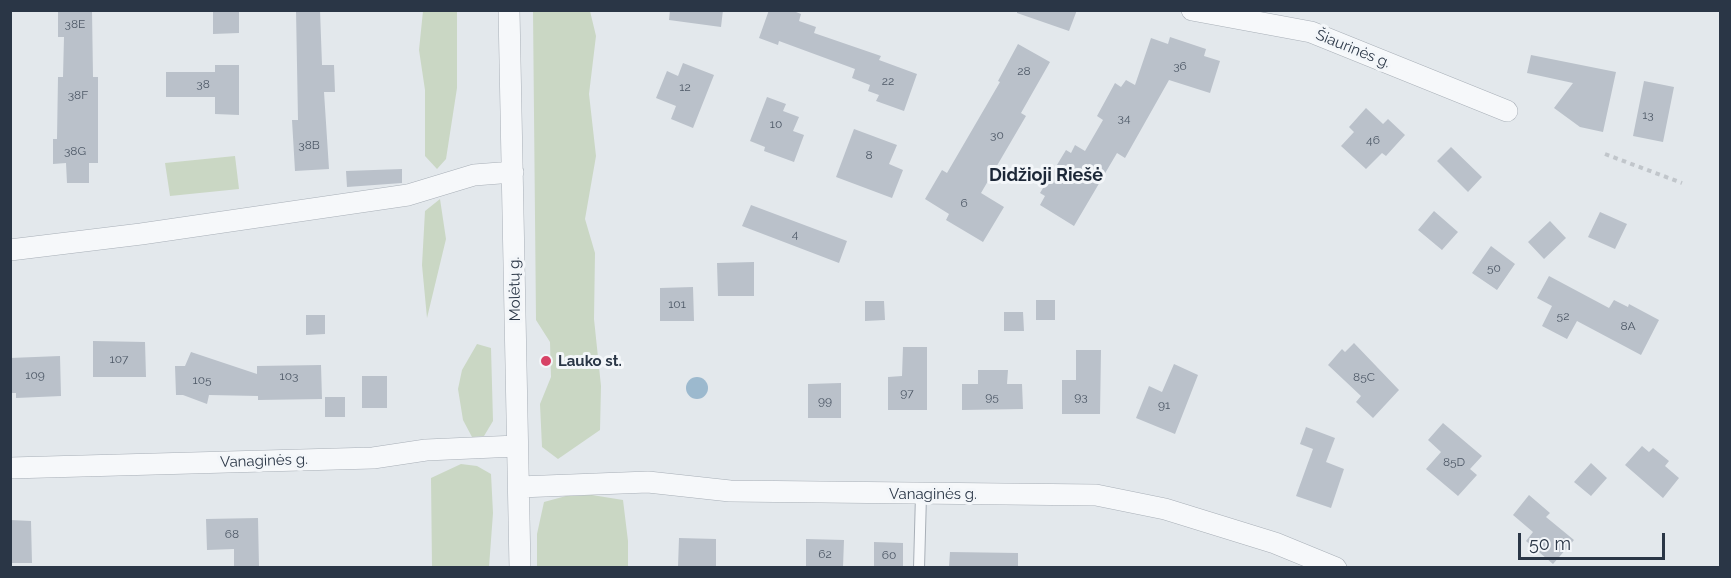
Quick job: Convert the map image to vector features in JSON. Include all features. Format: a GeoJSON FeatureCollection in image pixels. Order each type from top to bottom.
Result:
{"type":"FeatureCollection","features":[{"type":"Feature","properties":{"kind":"street","name":"Molėtų g."},"geometry":{"type":"LineString","coordinates":[[509,10],[520,567]]}},
{"type":"Feature","properties":{"kind":"street","name":"Šiaurinės g."},"geometry":{"type":"LineString","coordinates":[[1192,10],[1311,32],[1507,111]]}},
{"type":"Feature","properties":{"kind":"street"},"geometry":{"type":"LineString","coordinates":[[10,250],[141,234],[408,195],[474,175],[513,172]]}},
{"type":"Feature","properties":{"kind":"street","name":"Vanaginės g."},"geometry":{"type":"LineString","coordinates":[[10,468],[373,458],[426,450],[517,446]]}},
{"type":"Feature","properties":{"kind":"street","name":"Vanaginės g."},"geometry":{"type":"LineString","coordinates":[[519,487],[648,482],[730,491],[921,495],[1096,495],[1176,512],[1275,543],[1336,567]]}},
{"type":"Feature","properties":{"kind":"lane"},"geometry":{"type":"LineString","coordinates":[[919,567],[921,495]]}},
{"type":"Feature","properties":{"kind":"path"},"geometry":{"type":"LineString","coordinates":[[1605,154],[1682,183]]}},
{"type":"Feature","properties":{"kind":"green space"},"geometry":{"type":"Polygon","coordinates":[[[423,11],[457,11],[457,88],[446,159],[437,169],[425,156],[425,90],[419,50],[423,11]]]}},
{"type":"Feature","properties":{"kind":"green space"},"geometry":{"type":"Polygon","coordinates":[[[533,11],[590,11],[596,36],[589,94],[596,156],[585,219],[595,253],[594,319],[601,386],[600,430],[558,459],[542,447],[540,404],[551,377],[550,342],[536,320],[533,11]]]}},
{"type":"Feature","properties":{"kind":"green space"},"geometry":{"type":"Polygon","coordinates":[[[235,156],[239,189],[170,196],[165,163],[235,156]]]}},
{"type":"Feature","properties":{"kind":"green space"},"geometry":{"type":"Polygon","coordinates":[[[440,199],[446,239],[427,318],[422,265],[425,211],[440,199]]]}},
{"type":"Feature","properties":{"kind":"green space"},"geometry":{"type":"Polygon","coordinates":[[[477,344],[491,348],[493,421],[484,436],[472,437],[463,420],[458,389],[462,370],[477,344]]]}},
{"type":"Feature","properties":{"kind":"green space"},"geometry":{"type":"Polygon","coordinates":[[[461,464],[477,466],[491,474],[493,513],[489,567],[432,567],[431,478],[461,464]]]}},
{"type":"Feature","properties":{"kind":"green space"},"geometry":{"type":"Polygon","coordinates":[[[592,495],[623,500],[628,541],[628,567],[537,567],[537,534],[544,502],[566,496],[592,495]]]}},
{"type":"Feature","properties":{"kind":"water"},"geometry":{"type":"Polygon","coordinates":[[[693,377],[701,377],[708,384],[708,392],[701,399],[693,399],[686,392],[686,384],[693,377]]]}},
{"type":"Feature","properties":{"kind":"building"},"geometry":{"type":"Polygon","coordinates":[[[58,10],[92,10],[93,77],[98,77],[98,163],[89,163],[89,183],[67,183],[66,163],[53,164],[53,139],[57,139],[58,77],[63,77],[64,37],[58,37],[58,10]]]}},
{"type":"Feature","properties":{"kind":"building"},"geometry":{"type":"Polygon","coordinates":[[[213,10],[239,10],[239,33],[213,34],[213,10]]]}},
{"type":"Feature","properties":{"kind":"building"},"geometry":{"type":"Polygon","coordinates":[[[296,10],[320,10],[322,65],[334,65],[335,92],[324,92],[329,169],[295,171],[292,120],[298,120],[296,10]]]}},
{"type":"Feature","properties":{"kind":"building"},"geometry":{"type":"Polygon","coordinates":[[[670,10],[723,10],[721,27],[669,20],[670,10]]]}},
{"type":"Feature","properties":{"kind":"building"},"geometry":{"type":"Polygon","coordinates":[[[769,10],[791,10],[801,14],[799,21],[816,27],[814,33],[881,56],[879,60],[917,74],[904,111],[876,101],[879,95],[868,91],[870,85],[852,78],[855,69],[779,41],[778,45],[759,38],[769,10]]]}},
{"type":"Feature","properties":{"kind":"building"},"geometry":{"type":"Polygon","coordinates":[[[1017,10],[1077,10],[1069,31],[1017,13],[1017,10]]]}},
{"type":"Feature","properties":{"kind":"building"},"geometry":{"type":"Polygon","coordinates":[[[1170,37],[1206,49],[1204,56],[1220,61],[1210,93],[1169,80],[1125,158],[1117,153],[1074,226],[1040,205],[1045,196],[1040,193],[1066,150],[1071,153],[1075,145],[1085,151],[1103,120],[1097,116],[1115,83],[1121,87],[1126,80],[1135,85],[1151,38],[1168,44],[1170,37]]]}},
{"type":"Feature","properties":{"kind":"building"},"geometry":{"type":"Polygon","coordinates":[[[1018,44],[1050,62],[1021,113],[1026,116],[981,193],[1004,207],[983,242],[946,220],[949,214],[925,199],[942,170],[947,173],[1000,82],[998,81],[1018,44]]]}},
{"type":"Feature","properties":{"kind":"building"},"geometry":{"type":"Polygon","coordinates":[[[1531,55],[1616,72],[1603,132],[1580,127],[1554,108],[1573,83],[1527,73],[1531,55]]]}},
{"type":"Feature","properties":{"kind":"building"},"geometry":{"type":"Polygon","coordinates":[[[683,63],[714,75],[693,128],[671,119],[676,106],[656,98],[667,71],[678,76],[683,63]]]}},
{"type":"Feature","properties":{"kind":"building"},"geometry":{"type":"Polygon","coordinates":[[[215,65],[239,65],[239,115],[215,114],[215,97],[166,97],[166,72],[215,72],[215,65]]]}},
{"type":"Feature","properties":{"kind":"building"},"geometry":{"type":"Polygon","coordinates":[[[1644,81],[1674,87],[1663,142],[1633,136],[1644,81]]]}},
{"type":"Feature","properties":{"kind":"building"},"geometry":{"type":"Polygon","coordinates":[[[767,97],[786,104],[783,111],[799,117],[793,131],[804,135],[794,162],[764,151],[765,147],[750,141],[767,97]]]}},
{"type":"Feature","properties":{"kind":"building"},"geometry":{"type":"Polygon","coordinates":[[[1366,108],[1383,124],[1388,119],[1405,135],[1386,156],[1382,153],[1366,169],[1341,146],[1354,132],[1349,127],[1366,108]]]}},
{"type":"Feature","properties":{"kind":"building"},"geometry":{"type":"Polygon","coordinates":[[[854,129],[897,145],[889,164],[903,170],[892,198],[836,177],[854,129]]]}},
{"type":"Feature","properties":{"kind":"building"},"geometry":{"type":"Polygon","coordinates":[[[1451,147],[1482,177],[1468,192],[1437,161],[1451,147]]]}},
{"type":"Feature","properties":{"kind":"building"},"geometry":{"type":"Polygon","coordinates":[[[402,169],[402,183],[347,187],[346,171],[402,169]]]}},
{"type":"Feature","properties":{"kind":"building"},"geometry":{"type":"Polygon","coordinates":[[[751,205],[847,241],[839,263],[742,226],[751,205]]]}},
{"type":"Feature","properties":{"kind":"building"},"geometry":{"type":"Polygon","coordinates":[[[1434,211],[1458,232],[1442,250],[1418,230],[1434,211]]]}},
{"type":"Feature","properties":{"kind":"building"},"geometry":{"type":"Polygon","coordinates":[[[1600,212],[1627,224],[1615,249],[1588,237],[1600,212]]]}},
{"type":"Feature","properties":{"kind":"building"},"geometry":{"type":"Polygon","coordinates":[[[1550,221],[1566,238],[1544,259],[1528,242],[1550,221]]]}},
{"type":"Feature","properties":{"kind":"building"},"geometry":{"type":"Polygon","coordinates":[[[1491,246],[1515,264],[1497,290],[1472,273],[1491,246]]]}},
{"type":"Feature","properties":{"kind":"building"},"geometry":{"type":"Polygon","coordinates":[[[754,262],[754,296],[718,296],[717,263],[754,262]]]}},
{"type":"Feature","properties":{"kind":"building"},"geometry":{"type":"Polygon","coordinates":[[[1549,276],[1609,308],[1614,300],[1628,307],[1629,304],[1659,320],[1641,355],[1577,321],[1567,339],[1542,326],[1552,306],[1537,298],[1549,276]]]}},
{"type":"Feature","properties":{"kind":"building"},"geometry":{"type":"Polygon","coordinates":[[[693,287],[694,321],[660,321],[660,288],[693,287]]]}},
{"type":"Feature","properties":{"kind":"building"},"geometry":{"type":"Polygon","coordinates":[[[1036,300],[1055,300],[1055,320],[1036,320],[1036,300]]]}},
{"type":"Feature","properties":{"kind":"building"},"geometry":{"type":"Polygon","coordinates":[[[865,301],[884,301],[885,320],[865,321],[865,301]]]}},
{"type":"Feature","properties":{"kind":"building"},"geometry":{"type":"Polygon","coordinates":[[[1004,312],[1023,312],[1024,331],[1004,331],[1004,312]]]}},
{"type":"Feature","properties":{"kind":"building"},"geometry":{"type":"Polygon","coordinates":[[[306,315],[325,315],[325,334],[306,335],[306,315]]]}},
{"type":"Feature","properties":{"kind":"building"},"geometry":{"type":"Polygon","coordinates":[[[93,341],[145,342],[146,377],[93,377],[93,341]]]}},
{"type":"Feature","properties":{"kind":"building"},"geometry":{"type":"Polygon","coordinates":[[[1354,343],[1399,390],[1373,418],[1356,402],[1361,396],[1328,365],[1342,349],[1345,352],[1354,343]]]}},
{"type":"Feature","properties":{"kind":"building"},"geometry":{"type":"Polygon","coordinates":[[[903,347],[927,347],[927,410],[888,410],[888,377],[902,376],[903,347]]]}},
{"type":"Feature","properties":{"kind":"building"},"geometry":{"type":"Polygon","coordinates":[[[1076,350],[1101,350],[1100,414],[1062,414],[1062,380],[1076,380],[1076,350]]]}},
{"type":"Feature","properties":{"kind":"building"},"geometry":{"type":"Polygon","coordinates":[[[191,352],[257,374],[257,366],[321,365],[322,399],[258,400],[258,396],[209,395],[207,404],[183,395],[176,395],[175,366],[185,366],[191,352]]]}},
{"type":"Feature","properties":{"kind":"building"},"geometry":{"type":"Polygon","coordinates":[[[60,356],[61,396],[16,398],[16,393],[10,393],[10,358],[60,356]]]}},
{"type":"Feature","properties":{"kind":"building"},"geometry":{"type":"Polygon","coordinates":[[[1174,364],[1198,375],[1175,434],[1136,418],[1149,386],[1162,392],[1174,364]]]}},
{"type":"Feature","properties":{"kind":"building"},"geometry":{"type":"Polygon","coordinates":[[[978,370],[1008,370],[1007,384],[1022,384],[1023,409],[962,410],[962,384],[978,384],[978,370]]]}},
{"type":"Feature","properties":{"kind":"building"},"geometry":{"type":"Polygon","coordinates":[[[362,376],[387,376],[387,408],[362,408],[362,376]]]}},
{"type":"Feature","properties":{"kind":"building"},"geometry":{"type":"Polygon","coordinates":[[[841,383],[841,418],[808,418],[808,384],[841,383]]]}},
{"type":"Feature","properties":{"kind":"building"},"geometry":{"type":"Polygon","coordinates":[[[325,397],[345,397],[345,417],[325,417],[325,397]]]}},
{"type":"Feature","properties":{"kind":"building"},"geometry":{"type":"Polygon","coordinates":[[[1443,423],[1482,456],[1470,469],[1477,475],[1458,496],[1426,469],[1441,452],[1428,440],[1443,423]]]}},
{"type":"Feature","properties":{"kind":"building"},"geometry":{"type":"Polygon","coordinates":[[[1306,427],[1335,438],[1326,462],[1344,469],[1331,508],[1296,496],[1313,449],[1300,444],[1306,427]]]}},
{"type":"Feature","properties":{"kind":"building"},"geometry":{"type":"Polygon","coordinates":[[[1642,446],[1649,452],[1653,448],[1669,461],[1665,466],[1679,478],[1663,498],[1625,465],[1642,446]]]}},
{"type":"Feature","properties":{"kind":"building"},"geometry":{"type":"Polygon","coordinates":[[[1591,463],[1607,478],[1591,496],[1574,482],[1591,463]]]}},
{"type":"Feature","properties":{"kind":"building"},"geometry":{"type":"Polygon","coordinates":[[[1529,495],[1550,513],[1546,517],[1574,540],[1553,564],[1526,541],[1533,532],[1513,515],[1529,495]]]}},
{"type":"Feature","properties":{"kind":"building"},"geometry":{"type":"Polygon","coordinates":[[[258,518],[259,567],[234,567],[234,549],[207,550],[206,519],[258,518]]]}},
{"type":"Feature","properties":{"kind":"building"},"geometry":{"type":"Polygon","coordinates":[[[10,520],[31,521],[32,563],[10,563],[10,520]]]}},
{"type":"Feature","properties":{"kind":"building"},"geometry":{"type":"Polygon","coordinates":[[[679,538],[716,539],[716,567],[678,567],[679,538]]]}},
{"type":"Feature","properties":{"kind":"building"},"geometry":{"type":"Polygon","coordinates":[[[806,539],[844,540],[843,567],[806,567],[806,539]]]}},
{"type":"Feature","properties":{"kind":"building"},"geometry":{"type":"Polygon","coordinates":[[[874,542],[903,543],[903,567],[874,567],[874,542]]]}},
{"type":"Feature","properties":{"kind":"building"},"geometry":{"type":"Polygon","coordinates":[[[950,552],[1018,553],[1018,567],[949,567],[950,552]]]}},
{"type":"Feature","properties":{"kind":"place","name":"Lauko st."},"geometry":{"type":"Point","coordinates":[546,361]}},
{"type":"Feature","properties":{"kind":"district","name":"Didžioji Riešė"},"geometry":{"type":"Point","coordinates":[1046,176]}}]}
